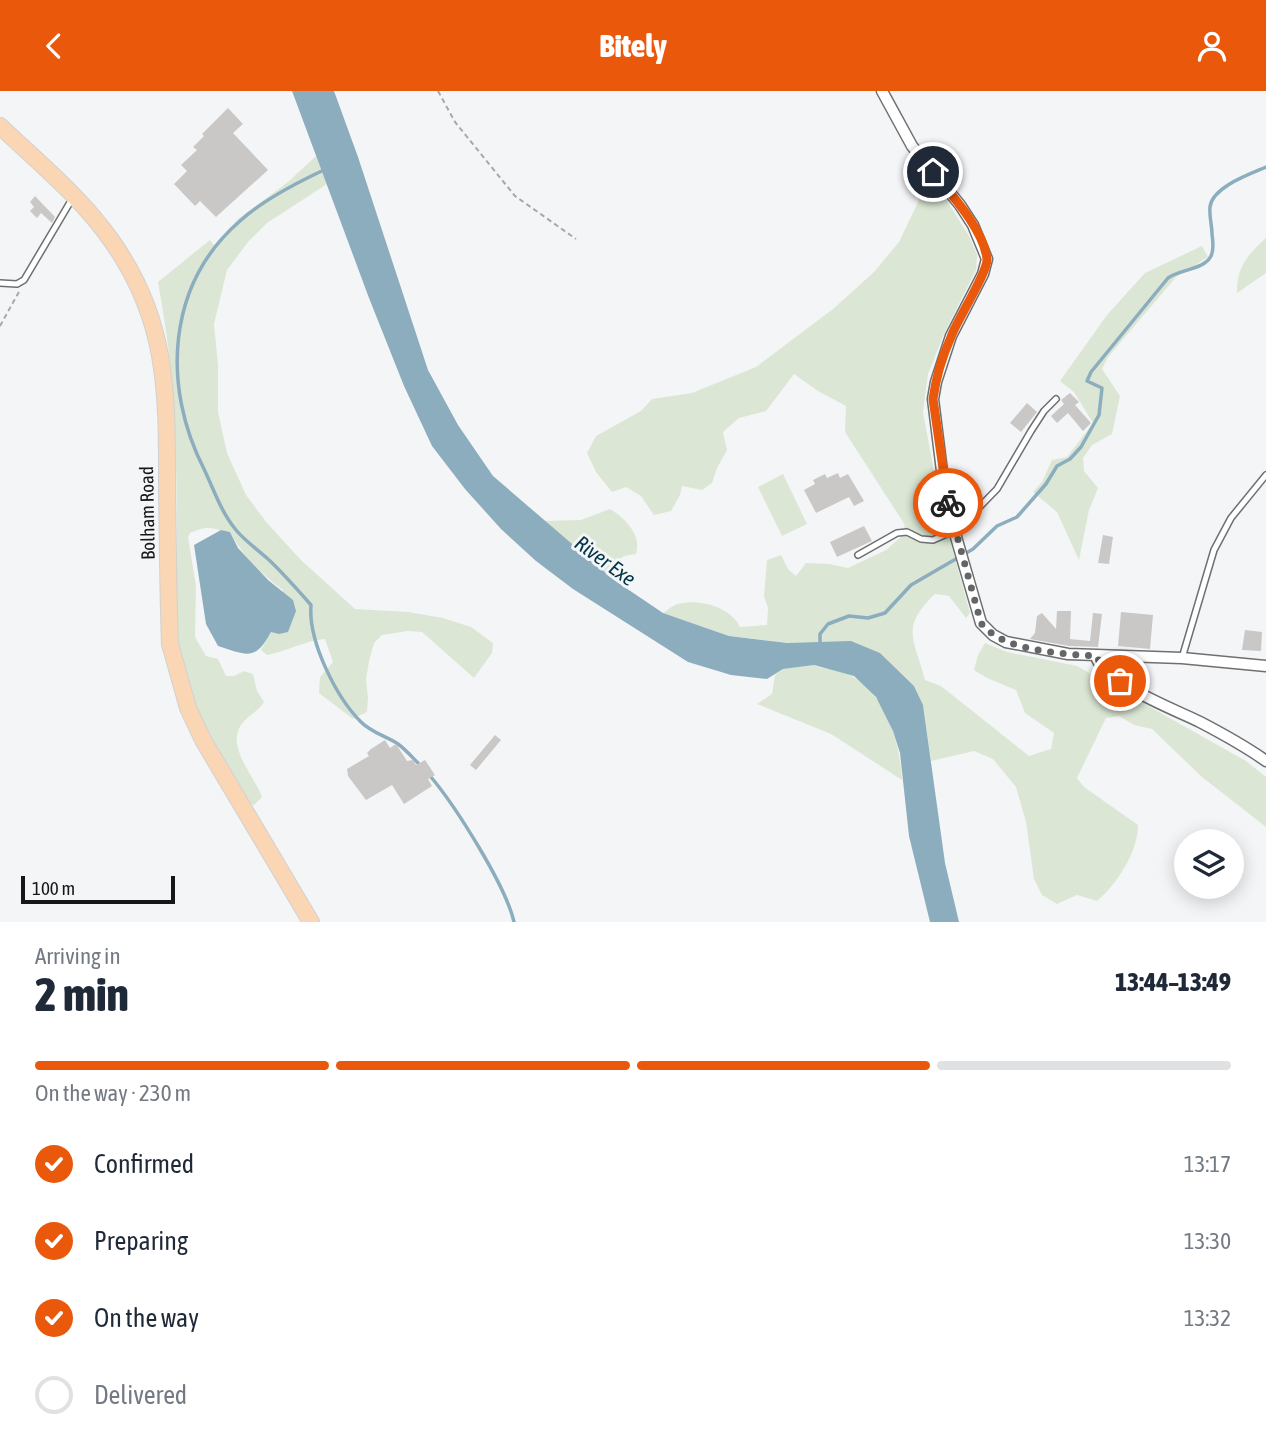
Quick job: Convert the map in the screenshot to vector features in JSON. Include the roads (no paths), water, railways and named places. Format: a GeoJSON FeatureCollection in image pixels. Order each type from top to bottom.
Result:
{"type":"FeatureCollection","features":[{"type":"Feature","properties":{"kind":"main road","name":"Bolham Road"},"geometry":{"type":"LineString","coordinates":[[0,126],[102,227],[129,269],[148,306],[158,341],[167,408],[170,644],[188,708],[216,765],[311,922]]}},
{"type":"Feature","properties":{"kind":"street"},"geometry":{"type":"LineString","coordinates":[[882,91],[912,146],[973,225],[987,259],[983,274],[951,336],[933,399],[943,479],[959,551],[981,623],[993,635],[1006,642],[1036,648],[1096,656],[1266,666]]}},
{"type":"Feature","properties":{"kind":"street"},"geometry":{"type":"LineString","coordinates":[[1096,656],[1106,672],[1134,691],[1243,745],[1266,761]]}},
{"type":"Feature","properties":{"kind":"lane"},"geometry":{"type":"LineString","coordinates":[[0,283],[21,282],[73,197]]}},
{"type":"Feature","properties":{"kind":"lane"},"geometry":{"type":"LineString","coordinates":[[858,555],[897,533],[907,532],[933,540],[958,529],[997,489],[1044,411],[1056,399]]}},
{"type":"Feature","properties":{"kind":"lane"},"geometry":{"type":"LineString","coordinates":[[1182,659],[1210,558],[1231,518],[1266,475]]}},
{"type":"Feature","properties":{"kind":"water"},"geometry":{"type":"Polygon","coordinates":[[[292,91],[334,91],[428,370],[458,425],[493,476],[614,580],[663,613],[729,636],[788,643],[851,641],[880,653],[914,686],[923,705],[945,863],[959,922],[930,922],[909,836],[900,753],[893,731],[876,697],[854,676],[814,665],[783,669],[767,679],[731,675],[688,662],[573,589],[536,561],[501,529],[465,489],[432,446],[404,386],[292,91]]]}},
{"type":"Feature","properties":{"kind":"water"},"geometry":{"type":"Polygon","coordinates":[[[221,530],[230,532],[238,548],[268,580],[293,600],[296,611],[288,632],[271,632],[260,648],[249,654],[218,646],[206,624],[194,545],[221,530]]]}},
{"type":"Feature","properties":{"kind":"waterway"},"geometry":{"type":"LineString","coordinates":[[820,646],[820,634],[828,624],[849,616],[868,618],[885,613],[911,585],[973,549],[997,526],[1017,517],[1046,484],[1057,466],[1070,459],[1081,447],[1099,415],[1102,388],[1087,381],[1091,372],[1168,278],[1208,261],[1213,251],[1210,210],[1212,200],[1224,187],[1266,167]]}},
{"type":"Feature","properties":{"kind":"waterway"},"geometry":{"type":"LineString","coordinates":[[326,169],[281,192],[249,213],[215,247],[197,275],[185,306],[178,338],[177,371],[182,405],[190,437],[218,501],[231,523],[311,605],[311,619],[319,651],[342,698],[365,726],[398,744],[418,763]]}},
{"type":"Feature","properties":{"kind":"waterway"},"geometry":{"type":"LineString","coordinates":[[431,777],[479,847],[501,888],[514,922]]}},
{"type":"Feature","properties":{"kind":"water label","name":"River Exe"},"geometry":{"type":"Point","coordinates":[605,561]}}]}
